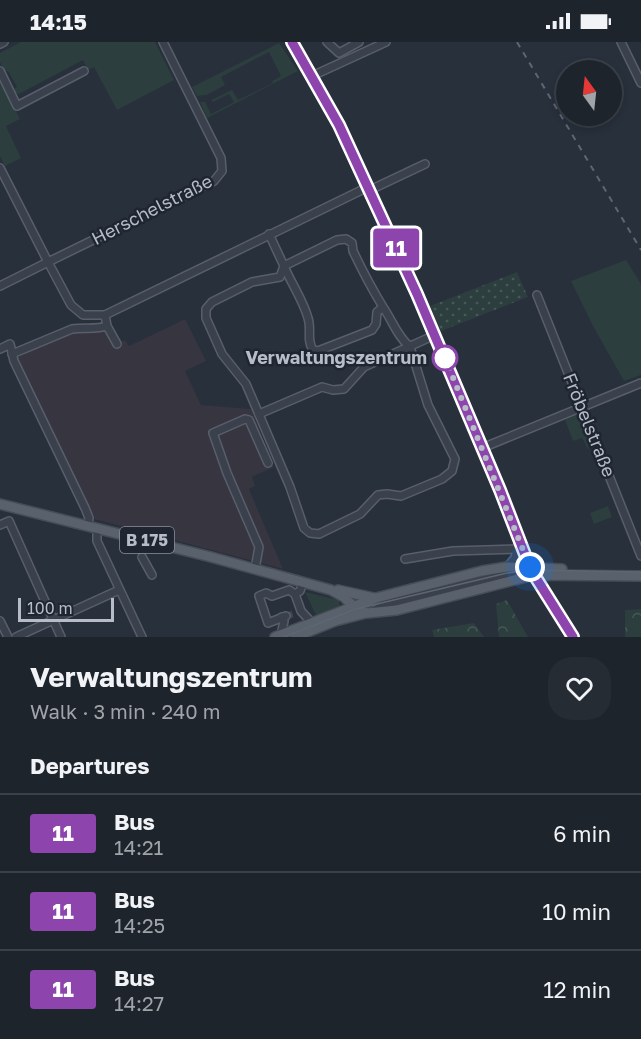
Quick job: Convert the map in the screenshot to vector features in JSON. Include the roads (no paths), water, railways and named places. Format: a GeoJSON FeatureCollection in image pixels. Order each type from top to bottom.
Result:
{"type":"FeatureCollection","features":[{"type":"Feature","properties":{"kind":"main road","name":"B 175"},"geometry":{"type":"LineString","coordinates":[[0,504],[331,590],[382,599]]}},
{"type":"Feature","properties":{"kind":"main road","name":"B 175"},"geometry":{"type":"LineString","coordinates":[[352,607],[482,571],[512,569],[641,576]]}},
{"type":"Feature","properties":{"kind":"main road","name":"B 175"},"geometry":{"type":"LineString","coordinates":[[331,590],[344,597],[352,607],[369,613],[397,610],[520,578],[532,571],[641,570]]}},
{"type":"Feature","properties":{"kind":"main road"},"geometry":{"type":"LineString","coordinates":[[278,636],[352,607]]}},
{"type":"Feature","properties":{"kind":"main road"},"geometry":{"type":"LineString","coordinates":[[295,637],[335,621],[369,613]]}},
{"type":"Feature","properties":{"kind":"street","name":"Herschelstraße"},"geometry":{"type":"LineString","coordinates":[[0,286],[214,181],[226,171],[163,42]]}},
{"type":"Feature","properties":{"kind":"street"},"geometry":{"type":"LineString","coordinates":[[292,42],[339,125],[369,188],[435,335],[482,448],[518,545],[573,637]]}},
{"type":"Feature","properties":{"kind":"street"},"geometry":{"type":"LineString","coordinates":[[327,42],[339,52],[359,42]]}},
{"type":"Feature","properties":{"kind":"street"},"geometry":{"type":"LineString","coordinates":[[312,76],[386,42]]}},
{"type":"Feature","properties":{"kind":"street"},"geometry":{"type":"LineString","coordinates":[[621,42],[641,83]]}},
{"type":"Feature","properties":{"kind":"street"},"geometry":{"type":"LineString","coordinates":[[0,71],[18,106],[84,71]]}},
{"type":"Feature","properties":{"kind":"street"},"geometry":{"type":"LineString","coordinates":[[0,168],[71,305],[83,315],[105,315],[269,234],[425,164]]}},
{"type":"Feature","properties":{"kind":"street"},"geometry":{"type":"LineString","coordinates":[[269,234],[308,318],[309,341],[313,350],[318,351],[372,330],[376,324],[377,312],[383,306]]}},
{"type":"Feature","properties":{"kind":"street"},"geometry":{"type":"LineString","coordinates":[[346,239],[352,243],[353,251],[375,296],[383,306],[402,340],[410,347],[428,405],[455,459],[452,471],[442,479],[401,496],[378,495],[360,514],[319,534],[310,532],[304,528],[290,487],[246,384],[222,354],[206,318],[206,309],[212,302],[252,282],[275,280],[280,277],[284,266],[338,240],[346,239]]}},
{"type":"Feature","properties":{"kind":"street","name":"Fröbelstraße"},"geometry":{"type":"LineString","coordinates":[[537,295],[641,556]]}},
{"type":"Feature","properties":{"kind":"street"},"geometry":{"type":"LineString","coordinates":[[105,315],[107,326],[117,344]]}},
{"type":"Feature","properties":{"kind":"street"},"geometry":{"type":"LineString","coordinates":[[12,354],[72,329],[82,327],[94,330],[107,326]]}},
{"type":"Feature","properties":{"kind":"street"},"geometry":{"type":"LineString","coordinates":[[259,414],[311,390],[322,387],[333,390],[344,389],[364,367],[435,335]]}},
{"type":"Feature","properties":{"kind":"street"},"geometry":{"type":"LineString","coordinates":[[0,349],[10,344],[12,354],[79,494],[97,541],[142,637]]}},
{"type":"Feature","properties":{"kind":"street"},"geometry":{"type":"LineString","coordinates":[[482,448],[641,383]]}},
{"type":"Feature","properties":{"kind":"street"},"geometry":{"type":"LineString","coordinates":[[255,569],[259,547],[227,473],[213,433],[245,419],[249,420],[268,463]]}},
{"type":"Feature","properties":{"kind":"street"},"geometry":{"type":"LineString","coordinates":[[0,525],[9,521],[61,637]]}},
{"type":"Feature","properties":{"kind":"street"},"geometry":{"type":"LineString","coordinates":[[405,559],[453,551],[518,545]]}},
{"type":"Feature","properties":{"kind":"street"},"geometry":{"type":"LineString","coordinates":[[518,545],[512,569],[520,578]]}},
{"type":"Feature","properties":{"kind":"street"},"geometry":{"type":"LineString","coordinates":[[142,557],[152,575]]}},
{"type":"Feature","properties":{"kind":"street"},"geometry":{"type":"LineString","coordinates":[[295,594],[300,591],[303,582]]}},
{"type":"Feature","properties":{"kind":"street"},"geometry":{"type":"LineString","coordinates":[[16,637],[119,590]]}},
{"type":"Feature","properties":{"kind":"street"},"geometry":{"type":"LineString","coordinates":[[278,636],[284,617],[268,623],[259,596],[266,594],[272,596],[289,590],[295,594],[299,612],[312,623]]}},
{"type":"Feature","properties":{"kind":"street"},"geometry":{"type":"LineString","coordinates":[[369,613],[382,605],[382,599]]}},
{"type":"Feature","properties":{"kind":"street"},"geometry":{"type":"LineString","coordinates":[[0,621],[8,637]]}},
{"type":"Feature","properties":{"kind":"tunnel"},"geometry":{"type":"LineString","coordinates":[[286,616],[296,613]]}},
{"type":"Feature","properties":{"kind":"tram line"},"geometry":{"type":"LineString","coordinates":[[284,637],[356,609],[507,573],[531,570],[641,572]]}},
{"type":"Feature","properties":{"kind":"railway"},"geometry":{"type":"LineString","coordinates":[[517,42],[641,250]]}},
{"type":"Feature","properties":{"kind":"place","name":"Verwaltungszentrum"},"geometry":{"type":"Point","coordinates":[445,358]}}]}
